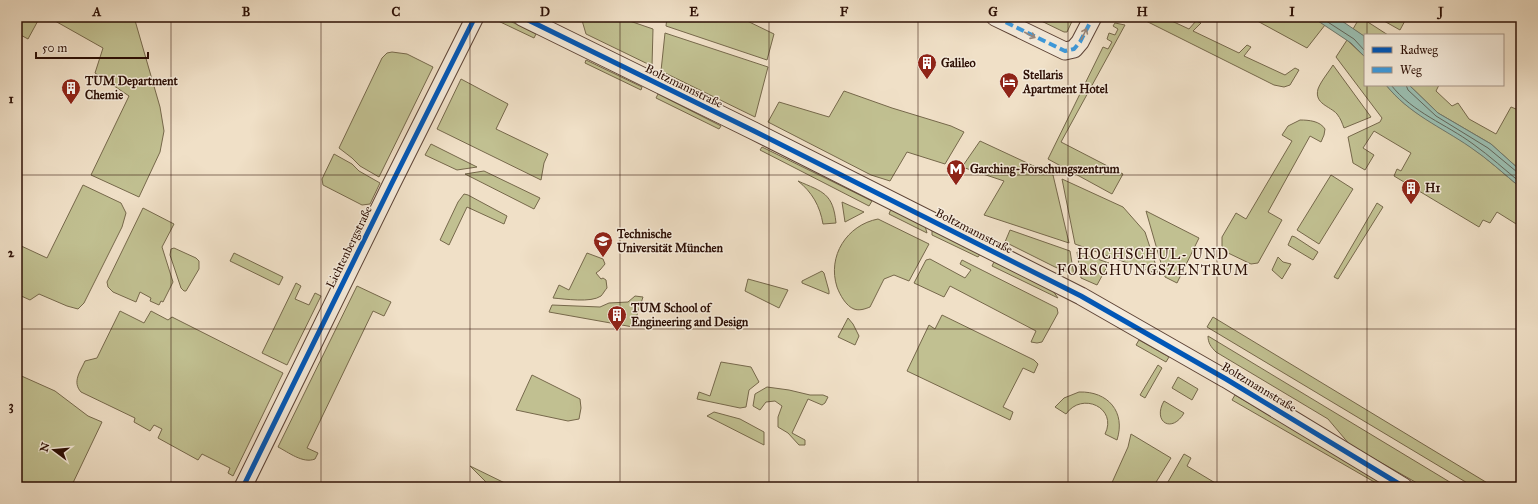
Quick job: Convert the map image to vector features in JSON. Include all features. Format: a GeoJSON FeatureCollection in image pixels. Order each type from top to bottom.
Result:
{"type":"FeatureCollection","features":[{"type":"Feature","properties":{"kind":"street","name":"Lichtenbergstraße"},"geometry":{"type":"LineString","coordinates":[[243,487],[474,17]]}},
{"type":"Feature","properties":{"kind":"street","name":"Boltzmannstraße"},"geometry":{"type":"LineString","coordinates":[[522,17],[754,131],[1081,296],[1226,378],[1404,487]]}},
{"type":"Feature","properties":{"kind":"street"},"geometry":{"type":"LineString","coordinates":[[995,17],[1065,50],[1074,49],[1080,42],[1092,17]]}},
{"type":"Feature","properties":{"kind":"shaded area"},"geometry":{"type":"Polygon","coordinates":[[[17,17],[40,17],[28,39],[17,33],[17,17]]]}},
{"type":"Feature","properties":{"kind":"shaded area"},"geometry":{"type":"Polygon","coordinates":[[[48,17],[134,17],[160,107],[164,131],[160,152],[139,197],[91,175],[129,96],[95,73],[103,48],[48,17]]]}},
{"type":"Feature","properties":{"kind":"shaded area"},"geometry":{"type":"Polygon","coordinates":[[[581,17],[618,17],[653,29],[652,66],[586,34],[581,17]]]}},
{"type":"Feature","properties":{"kind":"shaded area"},"geometry":{"type":"Polygon","coordinates":[[[667,17],[739,17],[774,34],[767,60],[666,26],[667,17]]]}},
{"type":"Feature","properties":{"kind":"shaded area"},"geometry":{"type":"Polygon","coordinates":[[[1033,17],[1074,17],[1067,32],[1064,32],[1033,17]]]}},
{"type":"Feature","properties":{"kind":"shaded area"},"geometry":{"type":"Polygon","coordinates":[[[1144,17],[1163,17],[1189,29],[1196,21],[1201,23],[1193,31],[1239,53],[1247,45],[1251,47],[1244,56],[1285,75],[1295,68],[1299,70],[1290,85],[1284,87],[1274,85],[1144,20],[1144,17]]]}},
{"type":"Feature","properties":{"kind":"shaded area"},"geometry":{"type":"Polygon","coordinates":[[[1250,17],[1312,17],[1325,25],[1307,48],[1250,17]]]}},
{"type":"Feature","properties":{"kind":"shaded area"},"geometry":{"type":"Polygon","coordinates":[[[1360,17],[1386,34],[1364,34],[1364,36],[1353,29],[1360,17]]]}},
{"type":"Feature","properties":{"kind":"shaded area"},"geometry":{"type":"Polygon","coordinates":[[[1377,17],[1407,17],[1400,30],[1377,17]]]}},
{"type":"Feature","properties":{"kind":"shaded area"},"geometry":{"type":"Polygon","coordinates":[[[504,18],[536,34],[534,38],[494,19],[504,18]]]}},
{"type":"Feature","properties":{"kind":"shaded area"},"geometry":{"type":"Polygon","coordinates":[[[1115,23],[1125,25],[1061,142],[1123,174],[1112,194],[1048,159],[1103,47],[1108,49],[1112,42],[1107,39],[1109,33],[1115,35],[1118,29],[1113,26],[1115,23]]]}},
{"type":"Feature","properties":{"kind":"shaded area"},"geometry":{"type":"Polygon","coordinates":[[[665,33],[768,67],[755,117],[661,71],[665,33]]]}},
{"type":"Feature","properties":{"kind":"shaded area"},"geometry":{"type":"Polygon","coordinates":[[[1347,40],[1364,56],[1364,86],[1387,86],[1404,104],[1471,147],[1521,188],[1521,227],[1497,212],[1490,223],[1483,220],[1479,227],[1394,176],[1397,169],[1401,171],[1411,153],[1374,131],[1363,148],[1374,155],[1365,170],[1353,163],[1348,137],[1380,122],[1382,118],[1336,57],[1347,40]]]}},
{"type":"Feature","properties":{"kind":"shaded area"},"geometry":{"type":"Polygon","coordinates":[[[392,52],[407,54],[433,67],[379,177],[360,166],[339,148],[382,58],[387,53],[392,52]]]}},
{"type":"Feature","properties":{"kind":"shaded area"},"geometry":{"type":"Polygon","coordinates":[[[586,60],[642,87],[641,90],[585,63],[586,60]]]}},
{"type":"Feature","properties":{"kind":"shaded area"},"geometry":{"type":"Polygon","coordinates":[[[1333,65],[1371,117],[1344,128],[1337,114],[1320,101],[1317,94],[1318,89],[1333,65]]]}},
{"type":"Feature","properties":{"kind":"shaded area"},"geometry":{"type":"Polygon","coordinates":[[[461,79],[508,104],[496,129],[548,154],[544,163],[541,180],[437,129],[461,79]]]}},
{"type":"Feature","properties":{"kind":"shaded area"},"geometry":{"type":"Polygon","coordinates":[[[1410,86],[1438,86],[1436,91],[1452,106],[1458,103],[1469,119],[1496,134],[1511,107],[1521,111],[1521,171],[1491,144],[1438,113],[1410,86]]]}},
{"type":"Feature","properties":{"kind":"shaded area"},"geometry":{"type":"Polygon","coordinates":[[[844,91],[892,108],[951,126],[964,132],[945,164],[907,152],[890,181],[871,175],[768,122],[779,102],[829,117],[844,91]]]}},
{"type":"Feature","properties":{"kind":"shaded area"},"geometry":{"type":"Polygon","coordinates":[[[658,94],[721,126],[719,129],[656,98],[658,94]]]}},
{"type":"Feature","properties":{"kind":"shaded area"},"geometry":{"type":"Polygon","coordinates":[[[1300,120],[1320,124],[1325,129],[1324,135],[1321,142],[1310,136],[1268,212],[1282,220],[1258,263],[1251,264],[1226,252],[1222,246],[1222,237],[1236,213],[1246,219],[1292,141],[1282,135],[1288,126],[1300,120]]]}},
{"type":"Feature","properties":{"kind":"shaded area"},"geometry":{"type":"Polygon","coordinates":[[[980,141],[1053,175],[1069,243],[984,215],[1004,181],[962,167],[980,141]]]}},
{"type":"Feature","properties":{"kind":"shaded area"},"geometry":{"type":"Polygon","coordinates":[[[431,144],[477,167],[457,170],[425,155],[431,144]]]}},
{"type":"Feature","properties":{"kind":"shaded area"},"geometry":{"type":"Polygon","coordinates":[[[762,147],[872,201],[869,206],[760,150],[762,147]]]}},
{"type":"Feature","properties":{"kind":"shaded area"},"geometry":{"type":"Polygon","coordinates":[[[334,154],[380,183],[370,204],[362,205],[323,185],[322,179],[334,154]]]}},
{"type":"Feature","properties":{"kind":"shaded area"},"geometry":{"type":"Polygon","coordinates":[[[484,171],[540,198],[534,209],[465,174],[484,171]]]}},
{"type":"Feature","properties":{"kind":"shaded area"},"geometry":{"type":"Polygon","coordinates":[[[1331,175],[1353,189],[1319,244],[1297,230],[1331,175]]]}},
{"type":"Feature","properties":{"kind":"shaded area"},"geometry":{"type":"Polygon","coordinates":[[[1062,179],[1123,207],[1145,232],[1158,272],[1155,273],[1075,244],[1062,179]]]}},
{"type":"Feature","properties":{"kind":"shaded area"},"geometry":{"type":"Polygon","coordinates":[[[798,181],[820,191],[829,199],[835,213],[836,223],[823,224],[820,211],[815,200],[798,181]]]}},
{"type":"Feature","properties":{"kind":"shaded area"},"geometry":{"type":"Polygon","coordinates":[[[83,185],[121,203],[126,213],[122,227],[84,303],[78,309],[39,294],[30,300],[17,294],[17,244],[47,258],[83,185]]]}},
{"type":"Feature","properties":{"kind":"shaded area"},"geometry":{"type":"Polygon","coordinates":[[[464,194],[507,216],[504,224],[467,207],[449,245],[440,240],[458,202],[464,194]]]}},
{"type":"Feature","properties":{"kind":"shaded area"},"geometry":{"type":"Polygon","coordinates":[[[842,202],[864,212],[845,222],[842,202]]]}},
{"type":"Feature","properties":{"kind":"shaded area"},"geometry":{"type":"Polygon","coordinates":[[[1377,203],[1383,207],[1338,279],[1334,277],[1377,203]]]}},
{"type":"Feature","properties":{"kind":"shaded area"},"geometry":{"type":"Polygon","coordinates":[[[143,208],[174,224],[162,247],[173,282],[163,302],[161,301],[159,305],[150,301],[151,298],[140,292],[136,302],[113,292],[108,287],[107,282],[143,208]]]}},
{"type":"Feature","properties":{"kind":"shaded area"},"geometry":{"type":"Polygon","coordinates":[[[891,209],[925,226],[927,233],[889,214],[891,209]]]}},
{"type":"Feature","properties":{"kind":"shaded area"},"geometry":{"type":"Polygon","coordinates":[[[1146,211],[1199,238],[1177,283],[1165,277],[1146,211]]]}},
{"type":"Feature","properties":{"kind":"shaded area"},"geometry":{"type":"Polygon","coordinates":[[[878,219],[929,244],[909,281],[894,275],[884,279],[870,307],[862,310],[856,310],[851,308],[846,303],[837,287],[835,264],[837,253],[849,235],[857,228],[867,222],[878,219]]]}},
{"type":"Feature","properties":{"kind":"shaded area"},"geometry":{"type":"Polygon","coordinates":[[[932,230],[981,253],[978,257],[932,235],[932,230]]]}},
{"type":"Feature","properties":{"kind":"shaded area"},"geometry":{"type":"Polygon","coordinates":[[[1010,230],[1070,251],[1074,275],[1005,242],[1010,230]]]}},
{"type":"Feature","properties":{"kind":"shaded area"},"geometry":{"type":"Polygon","coordinates":[[[1292,236],[1318,252],[1313,260],[1288,245],[1292,236]]]}},
{"type":"Feature","properties":{"kind":"shaded area"},"geometry":{"type":"Polygon","coordinates":[[[174,248],[196,258],[199,261],[199,269],[186,291],[181,288],[170,255],[171,249],[174,248]]]}},
{"type":"Feature","properties":{"kind":"shaded area"},"geometry":{"type":"Polygon","coordinates":[[[1077,252],[1109,263],[1097,285],[1081,278],[1077,252]]]}},
{"type":"Feature","properties":{"kind":"shaded area"},"geometry":{"type":"Polygon","coordinates":[[[234,253],[283,277],[279,285],[230,261],[234,253]]]}},
{"type":"Feature","properties":{"kind":"shaded area"},"geometry":{"type":"Polygon","coordinates":[[[587,253],[603,259],[605,264],[596,273],[601,279],[603,278],[606,280],[607,288],[601,296],[585,300],[553,298],[559,285],[569,290],[587,253]]]}},
{"type":"Feature","properties":{"kind":"shaded area"},"geometry":{"type":"Polygon","coordinates":[[[1278,257],[1283,262],[1291,264],[1282,279],[1272,270],[1278,257]]]}},
{"type":"Feature","properties":{"kind":"shaded area"},"geometry":{"type":"Polygon","coordinates":[[[930,259],[965,278],[971,270],[960,264],[962,260],[1057,308],[1058,313],[1042,342],[1031,342],[1036,331],[950,286],[944,297],[914,283],[926,260],[930,259]]]}},
{"type":"Feature","properties":{"kind":"shaded area"},"geometry":{"type":"Polygon","coordinates":[[[994,262],[1053,291],[1058,298],[992,266],[994,262]]]}},
{"type":"Feature","properties":{"kind":"shaded area"},"geometry":{"type":"Polygon","coordinates":[[[822,271],[824,273],[829,294],[802,283],[802,281],[822,271]]]}},
{"type":"Feature","properties":{"kind":"shaded area"},"geometry":{"type":"Polygon","coordinates":[[[748,279],[788,290],[779,308],[745,291],[748,279]]]}},
{"type":"Feature","properties":{"kind":"shaded area"},"geometry":{"type":"Polygon","coordinates":[[[296,283],[301,286],[295,299],[309,305],[315,293],[321,296],[287,365],[262,353],[296,283]]]}},
{"type":"Feature","properties":{"kind":"shaded area"},"geometry":{"type":"Polygon","coordinates":[[[357,286],[391,302],[384,316],[373,311],[307,448],[318,453],[315,459],[301,459],[278,447],[357,286]]]}},
{"type":"Feature","properties":{"kind":"shaded area"},"geometry":{"type":"Polygon","coordinates":[[[635,296],[643,297],[633,327],[549,312],[552,305],[600,307],[609,303],[628,302],[635,296]]]}},
{"type":"Feature","properties":{"kind":"shaded area"},"geometry":{"type":"Polygon","coordinates":[[[120,311],[144,323],[151,311],[168,320],[172,317],[283,373],[233,476],[228,473],[230,468],[202,454],[198,460],[158,438],[162,429],[154,425],[150,431],[134,422],[135,418],[81,392],[78,388],[77,381],[79,373],[85,361],[97,358],[120,311]]]}},
{"type":"Feature","properties":{"kind":"shaded area"},"geometry":{"type":"Polygon","coordinates":[[[942,315],[1034,360],[1038,364],[1034,373],[1023,368],[1003,407],[1013,412],[1010,420],[907,371],[929,325],[935,329],[942,315]]]}},
{"type":"Feature","properties":{"kind":"shaded area"},"geometry":{"type":"Polygon","coordinates":[[[1213,317],[1494,487],[1474,487],[1207,327],[1213,317]]]}},
{"type":"Feature","properties":{"kind":"shaded area"},"geometry":{"type":"Polygon","coordinates":[[[848,318],[859,336],[855,345],[838,337],[848,318]]]}},
{"type":"Feature","properties":{"kind":"shaded area"},"geometry":{"type":"Polygon","coordinates":[[[1208,336],[1458,487],[1424,487],[1350,445],[1328,419],[1216,352],[1210,345],[1208,336]]]}},
{"type":"Feature","properties":{"kind":"shaded area"},"geometry":{"type":"Polygon","coordinates":[[[1139,340],[1169,357],[1166,362],[1136,345],[1139,340]]]}},
{"type":"Feature","properties":{"kind":"shaded area"},"geometry":{"type":"Polygon","coordinates":[[[721,362],[751,367],[759,382],[749,390],[746,407],[740,408],[697,399],[699,392],[710,396],[721,362]]]}},
{"type":"Feature","properties":{"kind":"shaded area"},"geometry":{"type":"Polygon","coordinates":[[[1158,365],[1162,368],[1145,398],[1140,395],[1158,365]]]}},
{"type":"Feature","properties":{"kind":"shaded area"},"geometry":{"type":"Polygon","coordinates":[[[17,374],[55,391],[88,416],[102,422],[71,487],[17,487],[17,374]]]}},
{"type":"Feature","properties":{"kind":"shaded area"},"geometry":{"type":"Polygon","coordinates":[[[532,375],[580,399],[581,408],[579,419],[568,421],[516,410],[532,375]]]}},
{"type":"Feature","properties":{"kind":"shaded area"},"geometry":{"type":"Polygon","coordinates":[[[1178,377],[1198,389],[1192,400],[1172,388],[1178,377]]]}},
{"type":"Feature","properties":{"kind":"shaded area"},"geometry":{"type":"Polygon","coordinates":[[[767,387],[828,397],[822,405],[808,399],[792,433],[805,440],[805,445],[799,445],[788,433],[778,427],[778,417],[782,406],[775,401],[766,402],[760,410],[753,406],[755,394],[767,387]]]}},
{"type":"Feature","properties":{"kind":"shaded area"},"geometry":{"type":"Polygon","coordinates":[[[1079,392],[1098,395],[1106,399],[1112,405],[1117,412],[1119,421],[1117,440],[1105,434],[1108,425],[1107,417],[1103,410],[1096,406],[1089,403],[1081,404],[1073,407],[1066,414],[1055,407],[1064,398],[1079,392]]]}},
{"type":"Feature","properties":{"kind":"shaded area"},"geometry":{"type":"Polygon","coordinates":[[[1235,395],[1391,487],[1383,487],[1232,400],[1235,395]]]}},
{"type":"Feature","properties":{"kind":"shaded area"},"geometry":{"type":"Polygon","coordinates":[[[1164,401],[1184,413],[1174,423],[1165,423],[1162,420],[1160,415],[1164,401]]]}},
{"type":"Feature","properties":{"kind":"shaded area"},"geometry":{"type":"Polygon","coordinates":[[[714,412],[740,419],[764,432],[764,445],[707,416],[714,412]]]}},
{"type":"Feature","properties":{"kind":"shaded area"},"geometry":{"type":"Polygon","coordinates":[[[1131,434],[1171,458],[1153,487],[1110,487],[1128,447],[1131,434]]]}},
{"type":"Feature","properties":{"kind":"shaded area"},"geometry":{"type":"Polygon","coordinates":[[[1184,454],[1191,458],[1187,466],[1222,487],[1165,487],[1184,454]]]}},
{"type":"Feature","properties":{"kind":"shaded area"},"geometry":{"type":"Polygon","coordinates":[[[470,466],[513,487],[491,487],[470,466]]]}},
{"type":"Feature","properties":{"kind":"water"},"geometry":{"type":"Polygon","coordinates":[[[1312,17],[1336,17],[1364,36],[1364,56],[1351,43],[1312,17]]]}},
{"type":"Feature","properties":{"kind":"water"},"geometry":{"type":"Polygon","coordinates":[[[1387,86],[1410,86],[1438,113],[1491,144],[1521,171],[1521,188],[1477,152],[1415,112],[1387,86]]]}},
{"type":"Feature","properties":{"kind":"marked path"},"geometry":{"type":"LineString","coordinates":[[995,17],[1065,51],[1074,49],[1080,42],[1093,17]]}},
{"type":"Feature","properties":{"kind":"cycle path"},"geometry":{"type":"LineString","coordinates":[[243,487],[475,17]]}},
{"type":"Feature","properties":{"kind":"cycle path"},"geometry":{"type":"LineString","coordinates":[[522,17],[754,131],[1081,296],[1226,379],[1404,487]]}},
{"type":"Feature","properties":{"kind":"place","name":"Galileo"},"geometry":{"type":"Point","coordinates":[927,80]}},
{"type":"Feature","properties":{"kind":"place","name":"Stellaris Apartment Hotel"},"geometry":{"type":"Point","coordinates":[1009,99]}},
{"type":"Feature","properties":{"kind":"place","name":"TUM Department Chemie"},"geometry":{"type":"Point","coordinates":[71,105]}},
{"type":"Feature","properties":{"kind":"place","name":"Garching-Forschungszentrum"},"geometry":{"type":"Point","coordinates":[956,186]}},
{"type":"Feature","properties":{"kind":"place","name":"H1"},"geometry":{"type":"Point","coordinates":[1411,205]}},
{"type":"Feature","properties":{"kind":"place","name":"Technische Universität München"},"geometry":{"type":"Point","coordinates":[603,258]}},
{"type":"Feature","properties":{"kind":"place","name":"TUM School of Engineering and Design"},"geometry":{"type":"Point","coordinates":[617,332]}},
{"type":"Feature","properties":{"kind":"district","name":"HOCHSCHUL- UND FORSCHUNGSZENTRUM"},"geometry":{"type":"Point","coordinates":[1153,262]}}]}
